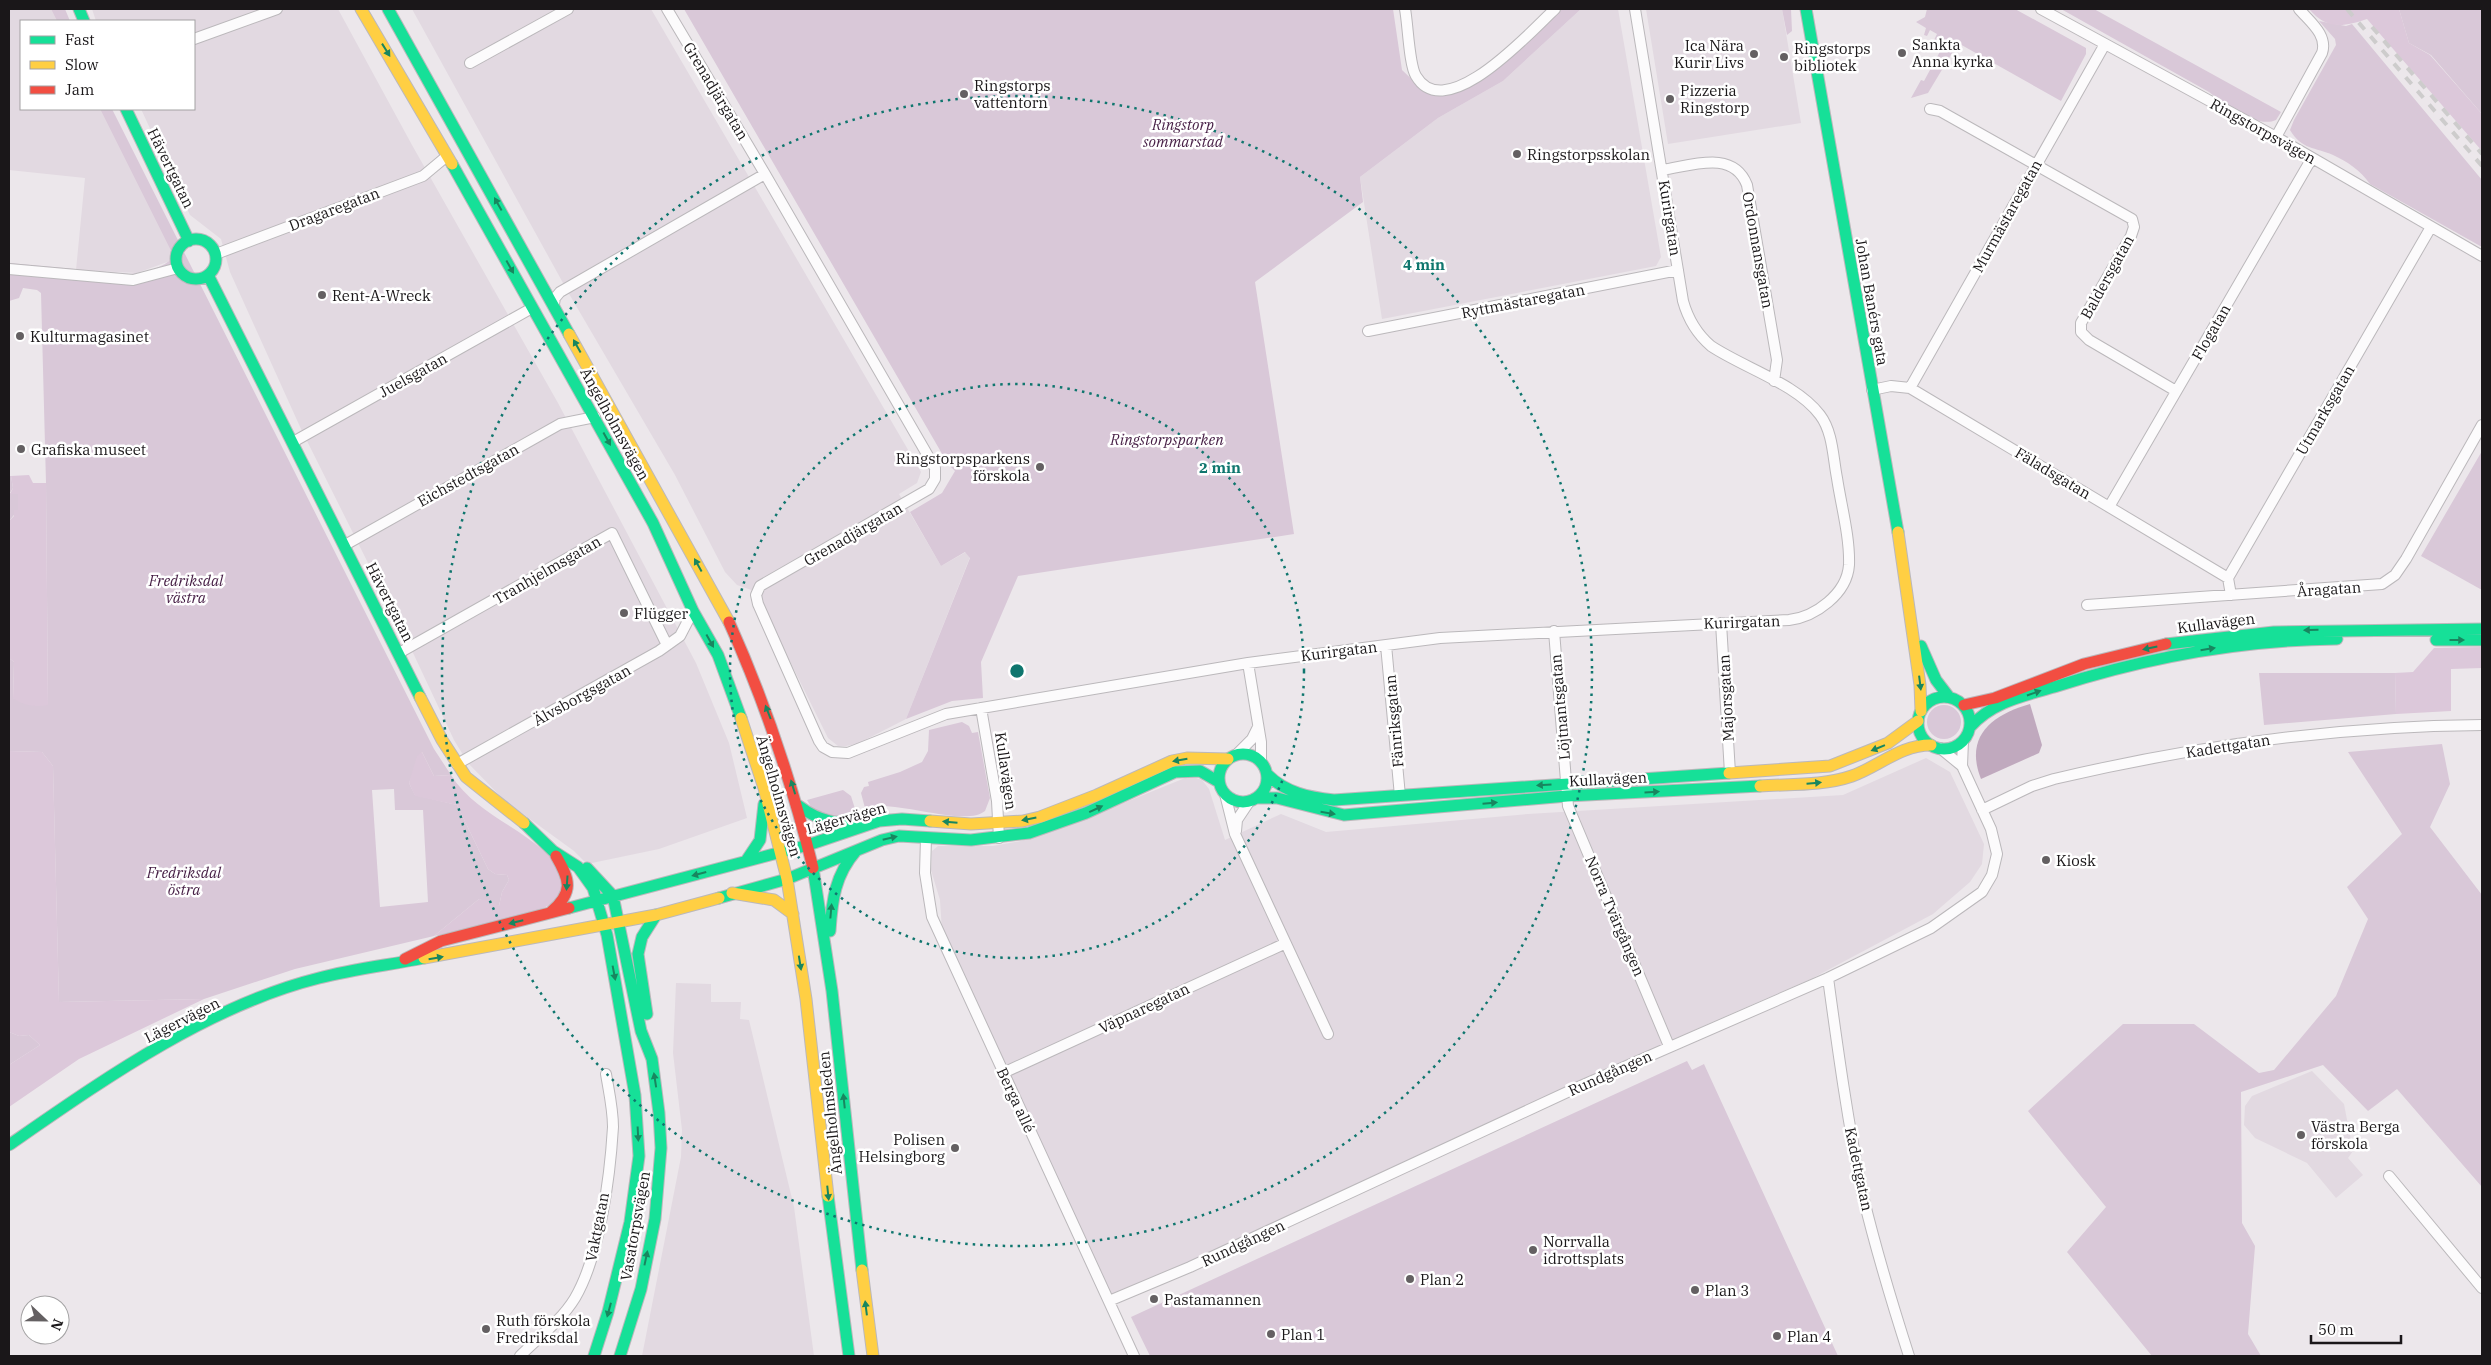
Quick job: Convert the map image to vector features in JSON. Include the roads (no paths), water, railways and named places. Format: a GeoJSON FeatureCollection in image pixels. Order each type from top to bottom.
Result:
{"type":"FeatureCollection","features":[{"type":"Feature","properties":{"kind":"main road","name":"Ängelholmsvägen"},"geometry":{"type":"LineString","coordinates":[[360,9],[448,156],[595,418],[653,523],[693,611],[718,655],[735,698],[764,788],[787,879]]}},
{"type":"Feature","properties":{"kind":"main road","name":"Ängelholmsvägen"},"geometry":{"type":"LineString","coordinates":[[388,9],[554,304],[728,620],[770,718],[799,806],[813,868]]}},
{"type":"Feature","properties":{"kind":"main road","name":"Johan Banérs gata"},"geometry":{"type":"LineString","coordinates":[[1806,9],[1909,600],[1920,685],[1920,716]]}},
{"type":"Feature","properties":{"kind":"main road","name":"Hävertgatan"},"geometry":{"type":"LineString","coordinates":[[126,110],[189,241]]}},
{"type":"Feature","properties":{"kind":"main road"},"geometry":{"type":"LineString","coordinates":[[197,239],[205,242],[216,254],[216,262],[208,275],[200,279],[191,279],[183,275],[178,268],[178,252],[189,241],[197,239]]}},
{"type":"Feature","properties":{"kind":"main road","name":"Hävertgatan"},"geometry":{"type":"LineString","coordinates":[[208,275],[345,545],[440,738],[457,764],[476,787],[527,825],[553,851],[578,867],[593,888],[597,900]]}},
{"type":"Feature","properties":{"kind":"main road","name":"Johan Banérs gata"},"geometry":{"type":"LineString","coordinates":[[1909,600],[1927,664],[1949,697]]}},
{"type":"Feature","properties":{"kind":"main road","name":"Kullavägen"},"geometry":{"type":"LineString","coordinates":[[1964,705],[1986,701],[2047,676],[2150,647],[2249,633],[2313,630],[2482,629]]}},
{"type":"Feature","properties":{"kind":"main road","name":"Kullavägen"},"geometry":{"type":"LineString","coordinates":[[1970,727],[1988,709],[2035,692],[2113,668],[2190,652],[2238,644],[2327,639],[2482,640]]}},
{"type":"Feature","properties":{"kind":"main road"},"geometry":{"type":"LineString","coordinates":[[1949,697],[1964,705],[1969,715],[1970,727],[1963,741],[1950,748],[1935,747],[1921,735],[1920,716],[1933,700],[1949,697]]}},
{"type":"Feature","properties":{"kind":"main road","name":"Kullavägen"},"geometry":{"type":"LineString","coordinates":[[1283,794],[1334,800],[1830,766],[1904,735],[1920,716]]}},
{"type":"Feature","properties":{"kind":"main road","name":"Kullavägen"},"geometry":{"type":"LineString","coordinates":[[1283,794],[1318,812],[1344,815],[1567,796],[1837,781],[1856,774],[1908,746],[1918,744],[1935,747]]}},
{"type":"Feature","properties":{"kind":"main road"},"geometry":{"type":"LineString","coordinates":[[1250,754],[1261,761],[1268,775],[1283,794],[1253,800],[1231,799],[1225,794],[1219,782],[1221,769],[1233,756],[1250,754]]}},
{"type":"Feature","properties":{"kind":"main road","name":"Lägervägen"},"geometry":{"type":"LineString","coordinates":[[388,966],[442,942],[808,845],[878,821],[902,819],[998,823],[1040,817],[1097,795],[1172,761],[1187,758],[1233,756]]}},
{"type":"Feature","properties":{"kind":"main road","name":"Lägervägen"},"geometry":{"type":"LineString","coordinates":[[9,1145],[122,1068],[234,1010],[271,993],[311,980],[656,915],[787,879],[882,840],[899,836],[971,840],[1029,833],[1086,813],[1175,772],[1200,771],[1219,782]]}},
{"type":"Feature","properties":{"kind":"main road"},"geometry":{"type":"LineString","coordinates":[[1253,800],[1266,788],[1268,775]]}},
{"type":"Feature","properties":{"kind":"main road"},"geometry":{"type":"LineString","coordinates":[[746,861],[760,840],[764,788]]}},
{"type":"Feature","properties":{"kind":"main road"},"geometry":{"type":"LineString","coordinates":[[799,806],[816,819],[826,823],[878,821]]}},
{"type":"Feature","properties":{"kind":"main road"},"geometry":{"type":"LineString","coordinates":[[527,825],[575,857],[614,896]]}},
{"type":"Feature","properties":{"kind":"main road"},"geometry":{"type":"LineString","coordinates":[[827,959],[834,888],[839,871],[856,850]]}},
{"type":"Feature","properties":{"kind":"main road"},"geometry":{"type":"LineString","coordinates":[[550,914],[559,906],[568,887],[568,876],[553,851]]}},
{"type":"Feature","properties":{"kind":"main road","name":"Ängelholmsleden"},"geometry":{"type":"LineString","coordinates":[[813,868],[827,959],[873,1356]]}},
{"type":"Feature","properties":{"kind":"main road","name":"Ängelholmsleden"},"geometry":{"type":"LineString","coordinates":[[787,879],[806,999],[833,1240],[849,1356]]}},
{"type":"Feature","properties":{"kind":"main road"},"geometry":{"type":"LineString","coordinates":[[732,893],[774,900],[793,914]]}},
{"type":"Feature","properties":{"kind":"main road","name":"Vasatorpsvägen"},"geometry":{"type":"LineString","coordinates":[[614,896],[624,922],[641,1030],[648,1042],[659,1112],[662,1157],[659,1192],[638,1297],[620,1356]]}},
{"type":"Feature","properties":{"kind":"main road","name":"Vasatorpsvägen"},"geometry":{"type":"LineString","coordinates":[[594,1356],[616,1284],[630,1222],[639,1156],[635,1095],[615,977],[597,900]]}},
{"type":"Feature","properties":{"kind":"main road"},"geometry":{"type":"LineString","coordinates":[[648,1042],[650,1036],[638,954],[642,937],[656,915]]}},
{"type":"Feature","properties":{"kind":"street"},"geometry":{"type":"LineString","coordinates":[[195,39],[277,9]]}},
{"type":"Feature","properties":{"kind":"street"},"geometry":{"type":"LineString","coordinates":[[470,63],[568,9]]}},
{"type":"Feature","properties":{"kind":"street","name":"Grenadjärgatan"},"geometry":{"type":"LineString","coordinates":[[666,9],[765,174],[933,463],[935,474],[933,485],[919,496],[760,586],[756,595],[758,604],[819,741],[823,747],[840,754],[860,750],[901,731],[946,714],[981,708]]}},
{"type":"Feature","properties":{"kind":"street"},"geometry":{"type":"LineString","coordinates":[[1405,9],[1415,74],[1426,86],[1442,89],[1465,84],[1487,72],[1555,9]]}},
{"type":"Feature","properties":{"kind":"street","name":"Kurirgatan"},"geometry":{"type":"LineString","coordinates":[[981,708],[1248,663],[1440,638],[1789,620],[1807,617],[1834,596],[1848,569],[1848,555],[1827,428],[1820,414],[1806,402],[1774,381],[1723,354],[1702,338],[1686,310],[1635,9]]}},
{"type":"Feature","properties":{"kind":"street","name":"Ringstorpsvägen"},"geometry":{"type":"LineString","coordinates":[[2041,9],[2276,137],[2482,256]]}},
{"type":"Feature","properties":{"kind":"street"},"geometry":{"type":"LineString","coordinates":[[2276,137],[2322,53],[2325,44],[2322,35],[2299,9]]}},
{"type":"Feature","properties":{"kind":"street","name":"Murmästaregatan"},"geometry":{"type":"LineString","coordinates":[[1910,388],[2105,44]]}},
{"type":"Feature","properties":{"kind":"street","name":"Baldersgatan"},"geometry":{"type":"LineString","coordinates":[[1930,109],[1940,112],[2132,219],[2134,227],[2131,236],[2081,323],[2081,332],[2089,340],[2176,391]]}},
{"type":"Feature","properties":{"kind":"street","name":"Dragaregatan"},"geometry":{"type":"LineString","coordinates":[[216,254],[423,176],[448,156]]}},
{"type":"Feature","properties":{"kind":"street","name":"Flogatan"},"geometry":{"type":"LineString","coordinates":[[2109,506],[2312,158]]}},
{"type":"Feature","properties":{"kind":"street","name":"Ordonnansgatan"},"geometry":{"type":"LineString","coordinates":[[1662,170],[1721,162],[1734,166],[1743,176],[1777,360],[1774,381]]}},
{"type":"Feature","properties":{"kind":"street"},"geometry":{"type":"LineString","coordinates":[[554,304],[555,298],[564,290],[765,174]]}},
{"type":"Feature","properties":{"kind":"street","name":"Utmarksgatan"},"geometry":{"type":"LineString","coordinates":[[2228,578],[2430,227]]}},
{"type":"Feature","properties":{"kind":"street"},"geometry":{"type":"LineString","coordinates":[[9,269],[133,280],[178,268]]}},
{"type":"Feature","properties":{"kind":"street","name":"Ryttmästaregatan"},"geometry":{"type":"LineString","coordinates":[[1368,331],[1678,270]]}},
{"type":"Feature","properties":{"kind":"street","name":"Juelsgatan"},"geometry":{"type":"LineString","coordinates":[[293,442],[532,308]]}},
{"type":"Feature","properties":{"kind":"street","name":"Fäladsgatan"},"geometry":{"type":"LineString","coordinates":[[1872,390],[1891,386],[1910,388],[2228,578]]}},
{"type":"Feature","properties":{"kind":"street","name":"Eichstedtsgatan"},"geometry":{"type":"LineString","coordinates":[[345,545],[560,424],[595,418]]}},
{"type":"Feature","properties":{"kind":"street","name":"Åragatan"},"geometry":{"type":"LineString","coordinates":[[2087,605],[2376,585],[2388,581],[2406,559],[2482,425]]}},
{"type":"Feature","properties":{"kind":"street","name":"Tranhjelmsgatan"},"geometry":{"type":"LineString","coordinates":[[399,653],[612,533],[667,645]]}},
{"type":"Feature","properties":{"kind":"street"},"geometry":{"type":"LineString","coordinates":[[2228,578],[2231,595]]}},
{"type":"Feature","properties":{"kind":"street","name":"Älvsborgsgatan"},"geometry":{"type":"LineString","coordinates":[[457,764],[667,645],[680,636],[693,611]]}},
{"type":"Feature","properties":{"kind":"street","name":"Majorsgatan"},"geometry":{"type":"LineString","coordinates":[[1721,623],[1730,773]]}},
{"type":"Feature","properties":{"kind":"street","name":"Löjtnantsgatan"},"geometry":{"type":"LineString","coordinates":[[1554,631],[1566,784]]}},
{"type":"Feature","properties":{"kind":"street","name":"Fänriksgatan"},"geometry":{"type":"LineString","coordinates":[[1386,645],[1400,796]]}},
{"type":"Feature","properties":{"kind":"street"},"geometry":{"type":"LineString","coordinates":[[1248,663],[1261,761]]}},
{"type":"Feature","properties":{"kind":"street","name":"Kullavägen"},"geometry":{"type":"LineString","coordinates":[[981,708],[997,801],[999,838]]}},
{"type":"Feature","properties":{"kind":"street","name":"Kadettgatan"},"geometry":{"type":"LineString","coordinates":[[1982,810],[2032,786],[2054,779],[2207,747],[2416,725],[2482,725]]}},
{"type":"Feature","properties":{"kind":"street"},"geometry":{"type":"LineString","coordinates":[[1233,756],[1252,739],[1258,727]]}},
{"type":"Feature","properties":{"kind":"street","name":"Rundgången"},"geometry":{"type":"LineString","coordinates":[[1108,1301],[1190,1268],[1670,1046],[1828,978],[1931,928],[1982,892],[1992,875],[1997,854],[1982,810],[1962,766],[1963,741]]}},
{"type":"Feature","properties":{"kind":"street","name":"Rundgången"},"geometry":{"type":"LineString","coordinates":[[1935,747],[1962,766]]}},
{"type":"Feature","properties":{"kind":"street","name":"Norra Tvärgången"},"geometry":{"type":"LineString","coordinates":[[1566,784],[1568,806],[1670,1046]]}},
{"type":"Feature","properties":{"kind":"street"},"geometry":{"type":"LineString","coordinates":[[1225,794],[1235,834],[1284,944],[1328,1034]]}},
{"type":"Feature","properties":{"kind":"street"},"geometry":{"type":"LineString","coordinates":[[1235,834],[1237,820],[1253,800]]}},
{"type":"Feature","properties":{"kind":"street","name":"Berga allé"},"geometry":{"type":"LineString","coordinates":[[926,838],[926,873],[932,917],[1134,1356]]}},
{"type":"Feature","properties":{"kind":"street","name":"Väpnaregatan"},"geometry":{"type":"LineString","coordinates":[[1003,1073],[1284,944]]}},
{"type":"Feature","properties":{"kind":"street","name":"Kadettgatan"},"geometry":{"type":"LineString","coordinates":[[1828,978],[1841,1072],[1864,1196],[1884,1278],[1910,1356]]}},
{"type":"Feature","properties":{"kind":"street","name":"Vaktgatan"},"geometry":{"type":"LineString","coordinates":[[520,1356],[558,1320],[570,1305],[588,1270],[604,1203],[613,1127],[612,1101],[606,1074]]}},
{"type":"Feature","properties":{"kind":"street"},"geometry":{"type":"LineString","coordinates":[[2389,1176],[2482,1288]]}},
{"type":"Feature","properties":{"kind":"railway"},"geometry":{"type":"LineString","coordinates":[[2347,9],[2482,166]]}},
{"type":"Feature","properties":{"kind":"railway"},"geometry":{"type":"LineString","coordinates":[[2372,27],[2482,154]]}},
{"type":"Feature","properties":{"kind":"place","name":"Sankta Anna kyrka"},"geometry":{"type":"Point","coordinates":[1902,53]}},
{"type":"Feature","properties":{"kind":"place","name":"Ica Nära Kurir Livs"},"geometry":{"type":"Point","coordinates":[1754,54]}},
{"type":"Feature","properties":{"kind":"place","name":"Ringstorps bibliotek"},"geometry":{"type":"Point","coordinates":[1784,57]}},
{"type":"Feature","properties":{"kind":"place","name":"Ringstorps vattentorn"},"geometry":{"type":"Point","coordinates":[964,94]}},
{"type":"Feature","properties":{"kind":"place","name":"Pizzeria Ringstorp"},"geometry":{"type":"Point","coordinates":[1670,99]}},
{"type":"Feature","properties":{"kind":"place","name":"Ringstorpsskolan"},"geometry":{"type":"Point","coordinates":[1517,154]}},
{"type":"Feature","properties":{"kind":"place","name":"Rent-A-Wreck"},"geometry":{"type":"Point","coordinates":[322,295]}},
{"type":"Feature","properties":{"kind":"place","name":"Kulturmagasinet"},"geometry":{"type":"Point","coordinates":[20,336]}},
{"type":"Feature","properties":{"kind":"place","name":"Grafiska museet"},"geometry":{"type":"Point","coordinates":[21,449]}},
{"type":"Feature","properties":{"kind":"place","name":"Ringstorpsparkens förskola"},"geometry":{"type":"Point","coordinates":[1040,467]}},
{"type":"Feature","properties":{"kind":"place","name":"Flügger"},"geometry":{"type":"Point","coordinates":[624,613]}},
{"type":"Feature","properties":{"kind":"place","name":"Kiosk"},"geometry":{"type":"Point","coordinates":[2046,860]}},
{"type":"Feature","properties":{"kind":"place","name":"Västra Berga förskola"},"geometry":{"type":"Point","coordinates":[2301,1135]}},
{"type":"Feature","properties":{"kind":"place","name":"Polisen Helsingborg"},"geometry":{"type":"Point","coordinates":[955,1148]}},
{"type":"Feature","properties":{"kind":"place","name":"Norrvalla idrottsplats"},"geometry":{"type":"Point","coordinates":[1533,1250]}},
{"type":"Feature","properties":{"kind":"place","name":"Plan 2"},"geometry":{"type":"Point","coordinates":[1410,1279]}},
{"type":"Feature","properties":{"kind":"place","name":"Plan 3"},"geometry":{"type":"Point","coordinates":[1695,1290]}},
{"type":"Feature","properties":{"kind":"place","name":"Pastamannen"},"geometry":{"type":"Point","coordinates":[1154,1299]}},
{"type":"Feature","properties":{"kind":"place","name":"Ruth förskola Fredriksdal"},"geometry":{"type":"Point","coordinates":[486,1329]}},
{"type":"Feature","properties":{"kind":"place","name":"Plan 1"},"geometry":{"type":"Point","coordinates":[1271,1334]}},
{"type":"Feature","properties":{"kind":"place","name":"Plan 4"},"geometry":{"type":"Point","coordinates":[1777,1336]}},
{"type":"Feature","properties":{"kind":"park label","name":"Ringstorp sommarstad"},"geometry":{"type":"Point","coordinates":[1183,132]}},
{"type":"Feature","properties":{"kind":"park label","name":"Ringstorpsparken"},"geometry":{"type":"Point","coordinates":[1167,439]}},
{"type":"Feature","properties":{"kind":"park label","name":"Fredriksdal västra"},"geometry":{"type":"Point","coordinates":[186,588]}},
{"type":"Feature","properties":{"kind":"park label","name":"Fredriksdal östra"},"geometry":{"type":"Point","coordinates":[184,880]}}]}
